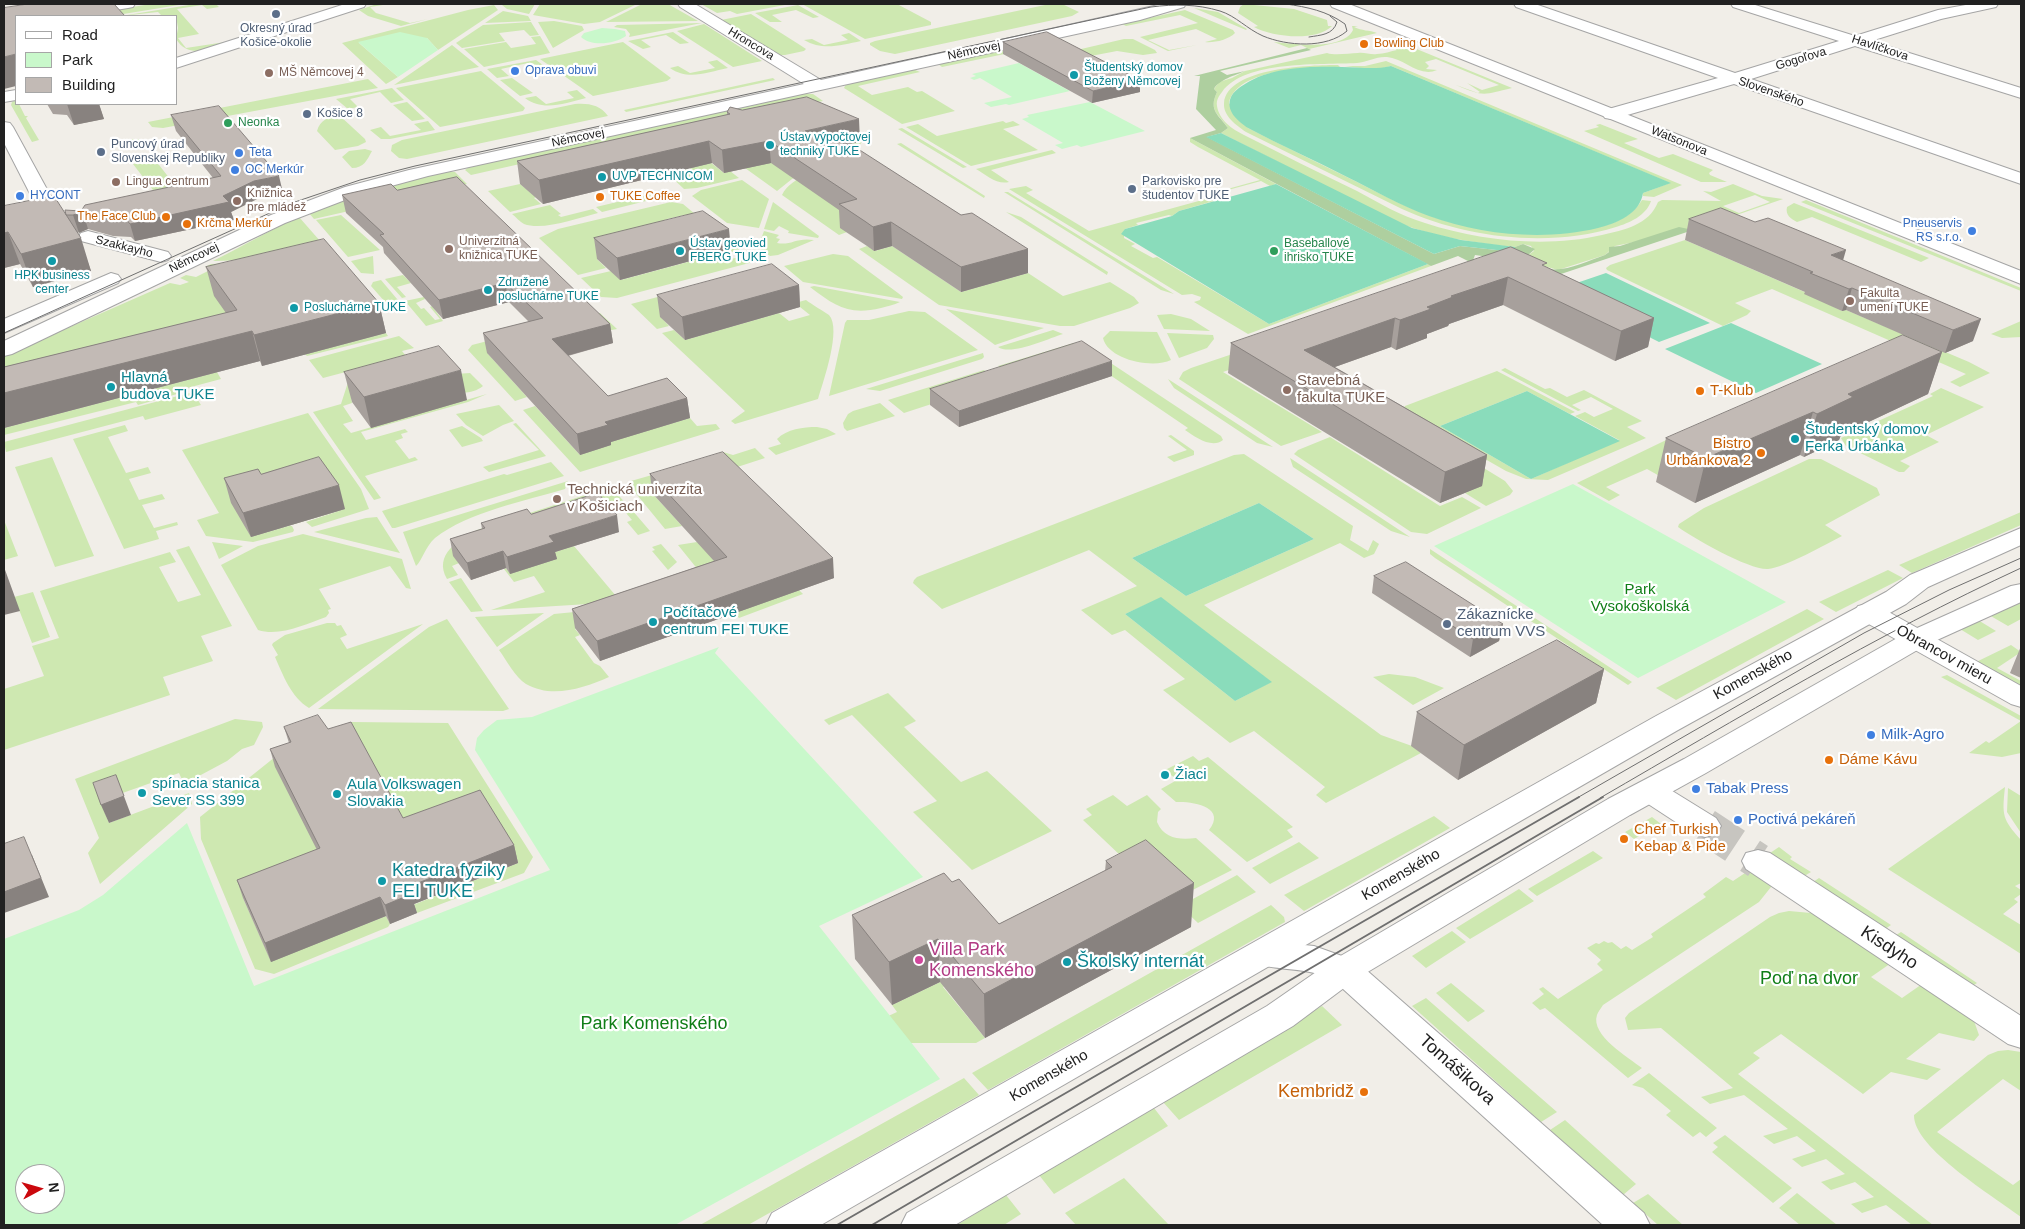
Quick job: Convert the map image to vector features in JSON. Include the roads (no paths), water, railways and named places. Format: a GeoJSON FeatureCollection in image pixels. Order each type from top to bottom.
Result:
{"type":"FeatureCollection","features":[{"type":"Feature","properties":{"kind":"street"},"geometry":{"type":"LineString","coordinates":[[58,15],[128,4]]}},
{"type":"Feature","properties":{"kind":"street"},"geometry":{"type":"LineString","coordinates":[[178,62],[359,4]]}},
{"type":"Feature","properties":{"kind":"street","name":"Hroncova"},"geometry":{"type":"LineString","coordinates":[[685,4],[812,82]]}},
{"type":"Feature","properties":{"kind":"street","name":"Němcovej"},"geometry":{"type":"LineString","coordinates":[[4,349],[278,219],[345,192],[404,176],[1149,4]]}},
{"type":"Feature","properties":{"kind":"street","name":"Němcovej"},"geometry":{"type":"LineString","coordinates":[[4,327],[288,200],[361,176],[1130,17],[1179,4]]}},
{"type":"Feature","properties":{"kind":"street","name":"Watsonova"},"geometry":{"type":"LineString","coordinates":[[1337,4],[2021,278]]}},
{"type":"Feature","properties":{"kind":"street","name":"Slovenského"},"geometry":{"type":"LineString","coordinates":[[1522,4],[1734,80],[2021,179]]}},
{"type":"Feature","properties":{"kind":"street","name":"Havlíčkova"},"geometry":{"type":"LineString","coordinates":[[1738,4],[2021,93]]}},
{"type":"Feature","properties":{"kind":"street"},"geometry":{"type":"LineString","coordinates":[[1918,4],[1944,13]]}},
{"type":"Feature","properties":{"kind":"street","name":"Gogoľova"},"geometry":{"type":"LineString","coordinates":[[1611,114],[1734,80],[1944,13],[1991,4]]}},
{"type":"Feature","properties":{"kind":"street","name":"Szakkayho"},"geometry":{"type":"LineString","coordinates":[[6,138],[54,221],[61,222],[76,219],[83,230],[161,256]]}},
{"type":"Feature","properties":{"kind":"street","name":"Komenského"},"geometry":{"type":"LineString","coordinates":[[786,1225],[1668,723],[1896,598],[1919,581],[2021,536]]}},
{"type":"Feature","properties":{"kind":"street"},"geometry":{"type":"LineString","coordinates":[[921,1225],[1280,1016],[1344,970],[1650,791],[1916,639],[2021,592]]}},
{"type":"Feature","properties":{"kind":"street","name":"Obrancov mieru"},"geometry":{"type":"LineString","coordinates":[[1868,612],[2021,698]]}},
{"type":"Feature","properties":{"kind":"street"},"geometry":{"type":"LineString","coordinates":[[1650,791],[1705,826]]}},
{"type":"Feature","properties":{"kind":"street","name":"Kisdyho"},"geometry":{"type":"LineString","coordinates":[[1758,861],[2021,1034]]}},
{"type":"Feature","properties":{"kind":"street","name":"Tomášikova"},"geometry":{"type":"LineString","coordinates":[[1264,954],[1303,956],[1325,960],[1344,970],[1630,1225]]}},
{"type":"Feature","properties":{"kind":"tunnel"},"geometry":{"type":"LineString","coordinates":[[1705,826],[1758,861]]}},
{"type":"Feature","properties":{"kind":"tram line"},"geometry":{"type":"LineString","coordinates":[[4,333],[292,203],[360,180],[415,166],[1151,7],[1186,5],[1220,11],[1263,36],[1295,44],[1328,41],[1347,31],[1345,24],[1331,16],[1309,8],[1286,4]]}},
{"type":"Feature","properties":{"kind":"tram line"},"geometry":{"type":"LineString","coordinates":[[1309,37],[1326,34],[1333,30],[1337,22],[1330,16]]}},
{"type":"Feature","properties":{"kind":"tram line"},"geometry":{"type":"LineString","coordinates":[[1577,798],[1864,633],[1949,590],[2021,558]]}},
{"type":"Feature","properties":{"kind":"tram line"},"geometry":{"type":"LineString","coordinates":[[1600,798],[1860,649],[2021,568]]}},
{"type":"Feature","properties":{"kind":"tram line"},"geometry":{"type":"LineString","coordinates":[[837,1225],[1579,797]]}},
{"type":"Feature","properties":{"kind":"tram line"},"geometry":{"type":"LineString","coordinates":[[872,1225],[1603,797]]}},
{"type":"Feature","properties":{"kind":"place","name":"Okresný úrad Košice-okolie"},"geometry":{"type":"Point","coordinates":[276,14]}},
{"type":"Feature","properties":{"kind":"place","name":"Bowling Club"},"geometry":{"type":"Point","coordinates":[1364,44]}},
{"type":"Feature","properties":{"kind":"place","name":"Oprava obuvi"},"geometry":{"type":"Point","coordinates":[515,71]}},
{"type":"Feature","properties":{"kind":"place","name":"MŠ Němcovej 4"},"geometry":{"type":"Point","coordinates":[269,73]}},
{"type":"Feature","properties":{"kind":"place","name":"Študentský domov Boženy Němcovej"},"geometry":{"type":"Point","coordinates":[1074,75]}},
{"type":"Feature","properties":{"kind":"place","name":"Košice 8"},"geometry":{"type":"Point","coordinates":[307,114]}},
{"type":"Feature","properties":{"kind":"place","name":"Neonka"},"geometry":{"type":"Point","coordinates":[228,123]}},
{"type":"Feature","properties":{"kind":"place","name":"Ústav výpočtovej techniky TUKE"},"geometry":{"type":"Point","coordinates":[770,145]}},
{"type":"Feature","properties":{"kind":"place","name":"Puncový úrad Slovenskej Republiky"},"geometry":{"type":"Point","coordinates":[101,152]}},
{"type":"Feature","properties":{"kind":"place","name":"Teta"},"geometry":{"type":"Point","coordinates":[239,153]}},
{"type":"Feature","properties":{"kind":"place","name":"OC Merkúr"},"geometry":{"type":"Point","coordinates":[235,170]}},
{"type":"Feature","properties":{"kind":"place","name":"UVP TECHNICOM"},"geometry":{"type":"Point","coordinates":[602,177]}},
{"type":"Feature","properties":{"kind":"place","name":"Lingua centrum"},"geometry":{"type":"Point","coordinates":[116,182]}},
{"type":"Feature","properties":{"kind":"place","name":"Parkovisko pre študentov TUKE"},"geometry":{"type":"Point","coordinates":[1132,189]}},
{"type":"Feature","properties":{"kind":"place","name":"HYCONT"},"geometry":{"type":"Point","coordinates":[20,196]}},
{"type":"Feature","properties":{"kind":"place","name":"TUKE Coffee"},"geometry":{"type":"Point","coordinates":[600,197]}},
{"type":"Feature","properties":{"kind":"place","name":"Knižnica pre mládež"},"geometry":{"type":"Point","coordinates":[237,201]}},
{"type":"Feature","properties":{"kind":"place","name":"The Face Club"},"geometry":{"type":"Point","coordinates":[166,217]}},
{"type":"Feature","properties":{"kind":"place","name":"Krčma Merkúr"},"geometry":{"type":"Point","coordinates":[187,224]}},
{"type":"Feature","properties":{"kind":"place","name":"Pneuservis RS s.r.o."},"geometry":{"type":"Point","coordinates":[1972,231]}},
{"type":"Feature","properties":{"kind":"place","name":"Univerzitná knižnica TUKE"},"geometry":{"type":"Point","coordinates":[449,249]}},
{"type":"Feature","properties":{"kind":"place","name":"Ústav geovied FBERG TUKE"},"geometry":{"type":"Point","coordinates":[680,251]}},
{"type":"Feature","properties":{"kind":"place","name":"Baseballové ihrisko TUKE"},"geometry":{"type":"Point","coordinates":[1274,251]}},
{"type":"Feature","properties":{"kind":"place","name":"HPK business center"},"geometry":{"type":"Point","coordinates":[52,261]}},
{"type":"Feature","properties":{"kind":"place","name":"Združené posluchárne TUKE"},"geometry":{"type":"Point","coordinates":[488,290]}},
{"type":"Feature","properties":{"kind":"place","name":"Fakulta umení TUKE"},"geometry":{"type":"Point","coordinates":[1850,301]}},
{"type":"Feature","properties":{"kind":"place","name":"Posluchárne TUKE"},"geometry":{"type":"Point","coordinates":[294,308]}},
{"type":"Feature","properties":{"kind":"place","name":"Hlavná budova TUKE"},"geometry":{"type":"Point","coordinates":[111,387]}},
{"type":"Feature","properties":{"kind":"place","name":"Stavebná fakulta TUKE"},"geometry":{"type":"Point","coordinates":[1287,390]}},
{"type":"Feature","properties":{"kind":"place","name":"T-Klub"},"geometry":{"type":"Point","coordinates":[1700,391]}},
{"type":"Feature","properties":{"kind":"place","name":"Študentský domov Ferka Urbánka"},"geometry":{"type":"Point","coordinates":[1795,439]}},
{"type":"Feature","properties":{"kind":"place","name":"Bistro Urbánkova 2"},"geometry":{"type":"Point","coordinates":[1761,453]}},
{"type":"Feature","properties":{"kind":"place","name":"Technická univerzita v Košiciach"},"geometry":{"type":"Point","coordinates":[557,499]}},
{"type":"Feature","properties":{"kind":"place","name":"Počítačové centrum FEI TUKE"},"geometry":{"type":"Point","coordinates":[653,622]}},
{"type":"Feature","properties":{"kind":"place","name":"Zákaznícke centrum VVS"},"geometry":{"type":"Point","coordinates":[1447,624]}},
{"type":"Feature","properties":{"kind":"place","name":"Milk-Agro"},"geometry":{"type":"Point","coordinates":[1871,735]}},
{"type":"Feature","properties":{"kind":"place","name":"Dáme Kávu"},"geometry":{"type":"Point","coordinates":[1829,760]}},
{"type":"Feature","properties":{"kind":"place","name":"Žiaci"},"geometry":{"type":"Point","coordinates":[1165,775]}},
{"type":"Feature","properties":{"kind":"place","name":"Tabak Press"},"geometry":{"type":"Point","coordinates":[1696,789]}},
{"type":"Feature","properties":{"kind":"place","name":"spínacia stanica Sever SS 399"},"geometry":{"type":"Point","coordinates":[142,793]}},
{"type":"Feature","properties":{"kind":"place","name":"Aula Volkswagen Slovakia"},"geometry":{"type":"Point","coordinates":[337,794]}},
{"type":"Feature","properties":{"kind":"place","name":"Poctivá pekáreň"},"geometry":{"type":"Point","coordinates":[1738,820]}},
{"type":"Feature","properties":{"kind":"place","name":"Chef Turkish Kebap & Pide"},"geometry":{"type":"Point","coordinates":[1624,839]}},
{"type":"Feature","properties":{"kind":"place","name":"Katedra fyziky FEI TUKE"},"geometry":{"type":"Point","coordinates":[382,881]}},
{"type":"Feature","properties":{"kind":"place","name":"Villa Park Komenského"},"geometry":{"type":"Point","coordinates":[919,960]}},
{"type":"Feature","properties":{"kind":"place","name":"Školský internát"},"geometry":{"type":"Point","coordinates":[1067,962]}},
{"type":"Feature","properties":{"kind":"place","name":"Kembridž"},"geometry":{"type":"Point","coordinates":[1364,1092]}},
{"type":"Feature","properties":{"kind":"park label","name":"Park Vysokoškolská"},"geometry":{"type":"Point","coordinates":[1640,598]}},
{"type":"Feature","properties":{"kind":"park label","name":"Poď na dvor"},"geometry":{"type":"Point","coordinates":[1809,979]}},
{"type":"Feature","properties":{"kind":"park label","name":"Park Komenského"},"geometry":{"type":"Point","coordinates":[654,1024]}}]}
